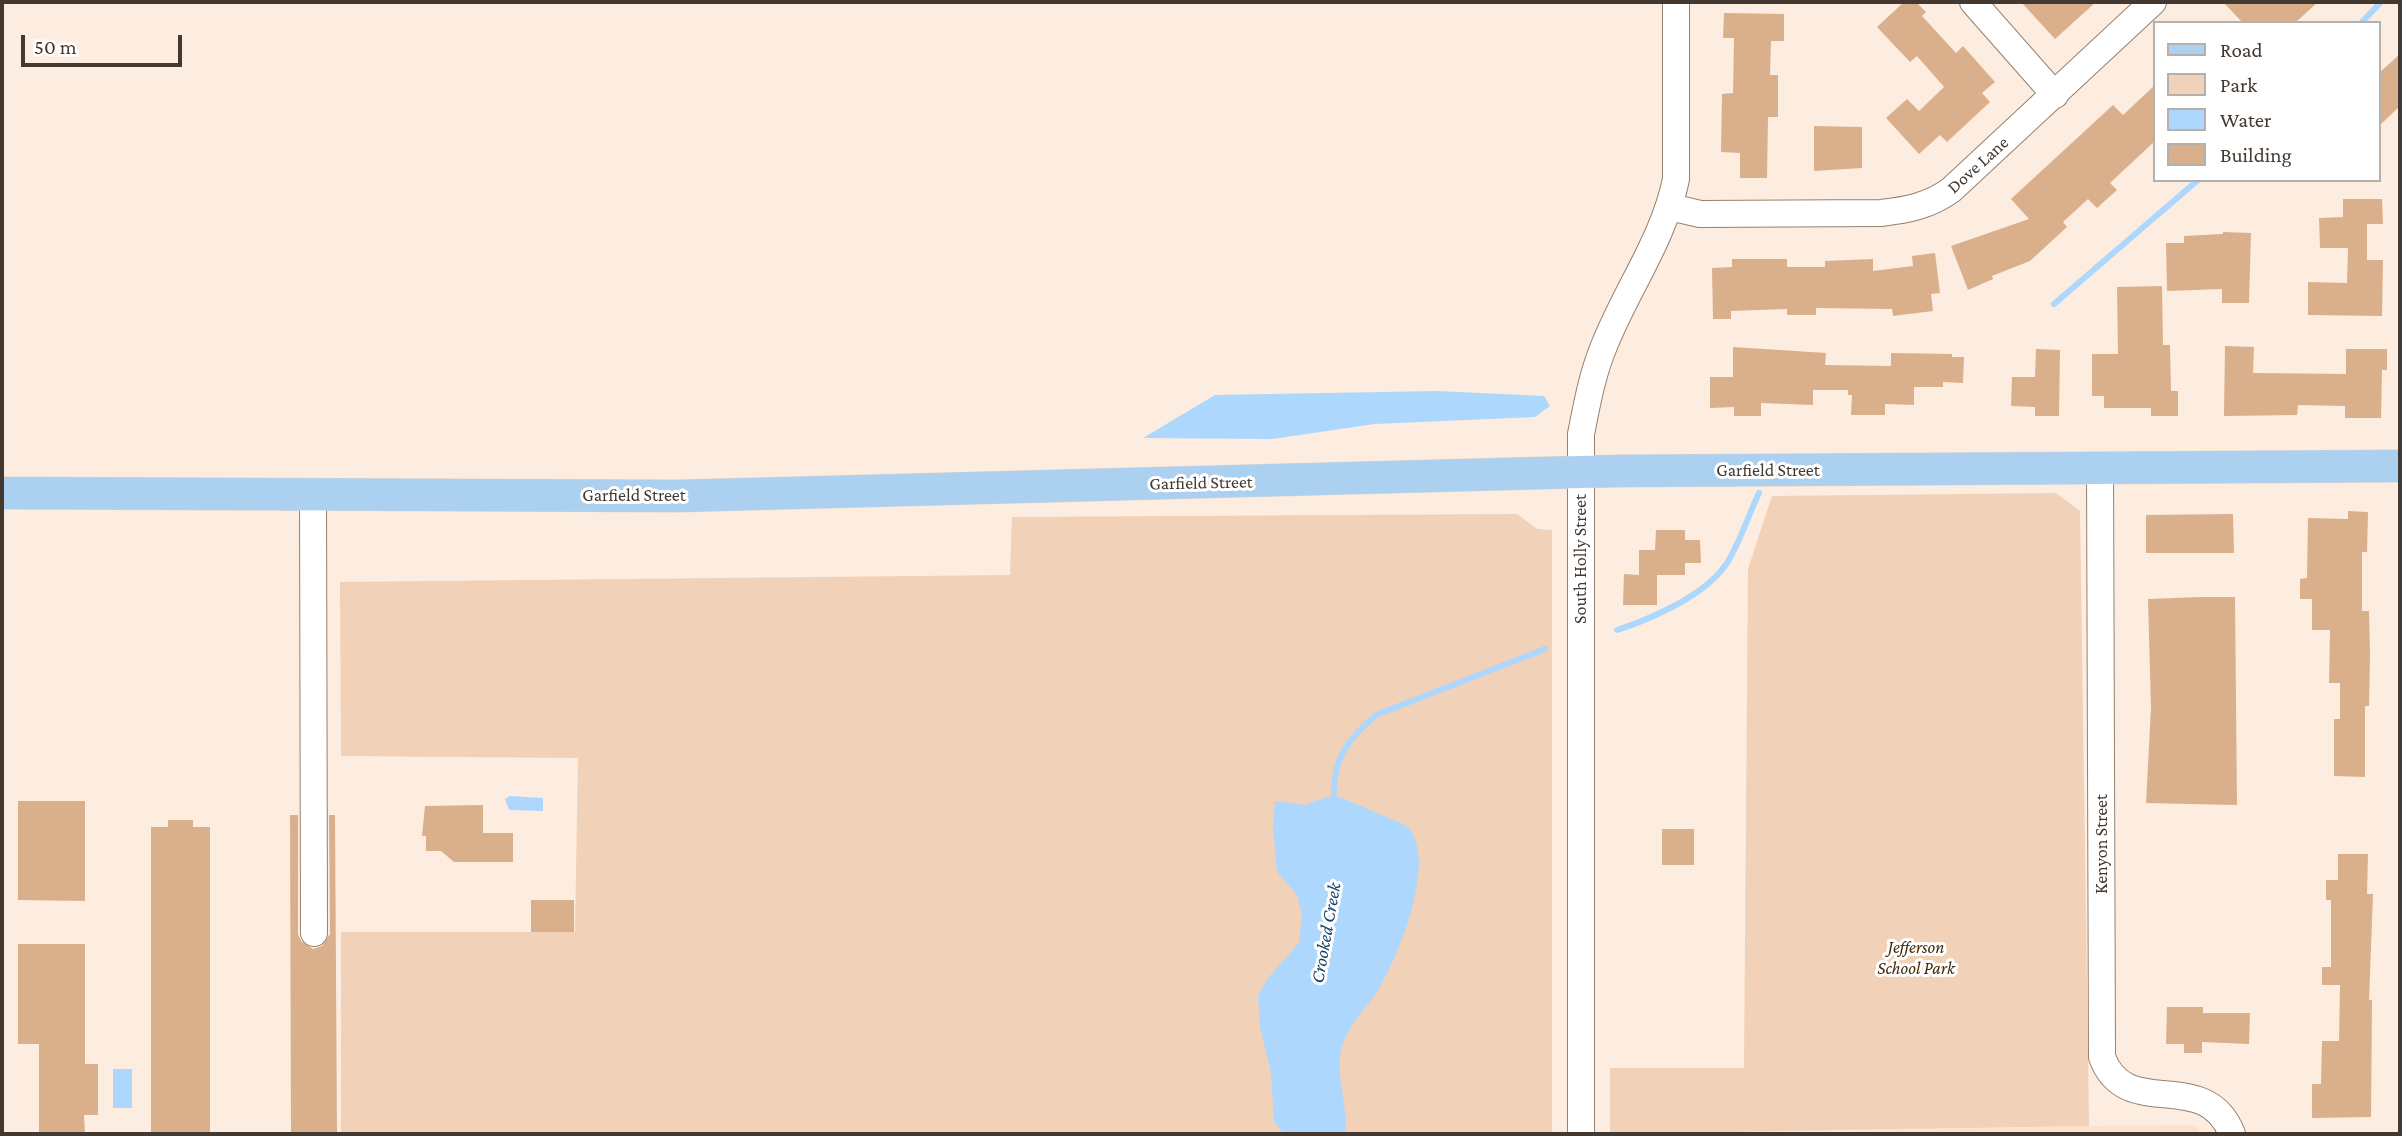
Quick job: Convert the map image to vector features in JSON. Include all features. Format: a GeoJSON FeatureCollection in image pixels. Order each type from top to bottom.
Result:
{"type":"FeatureCollection","features":[{"type":"Feature","properties":{"kind":"main road","name":"Garfield Street"},"geometry":{"type":"LineString","coordinates":[[2,493],[678,496],[1580,472],[2400,466]]}},
{"type":"Feature","properties":{"kind":"street","name":"South Holly Street"},"geometry":{"type":"LineString","coordinates":[[1581,1134],[1581,434],[1590,384],[1604,344],[1670,207],[1676,179],[1676,2]]}},
{"type":"Feature","properties":{"kind":"street"},"geometry":{"type":"LineString","coordinates":[[1973,2],[2054,95]]}},
{"type":"Feature","properties":{"kind":"street","name":"Dove Lane"},"geometry":{"type":"LineString","coordinates":[[1670,207],[1700,214],[1881,213],[1923,205],[1951,190],[2153,2]]}},
{"type":"Feature","properties":{"kind":"street","name":"Kenyon Street"},"geometry":{"type":"LineString","coordinates":[[2100,467],[2102,1057],[2107,1070],[2125,1088],[2149,1094],[2179,1094],[2202,1100],[2223,1117],[2232,1134]]}},
{"type":"Feature","properties":{"kind":"street"},"geometry":{"type":"LineString","coordinates":[[313,495],[314,933]]}},
{"type":"Feature","properties":{"kind":"shaded area"},"geometry":{"type":"Polygon","coordinates":[[[2195,1125],[2202,1134],[1718,1134],[2089,1126],[2195,1125]]]}},
{"type":"Feature","properties":{"kind":"green space","name":"Jefferson School Park"},"geometry":{"type":"Polygon","coordinates":[[[2056,493],[2080,511],[2089,1126],[1610,1134],[1610,1068],[1744,1068],[1748,569],[1772,496],[2056,493]]]}},
{"type":"Feature","properties":{"kind":"green space"},"geometry":{"type":"Polygon","coordinates":[[[1517,514],[1537,529],[1552,530],[1552,1134],[341,1134],[341,932],[575,932],[578,758],[341,756],[340,582],[1010,575],[1012,517],[1517,514]]]}},
{"type":"Feature","properties":{"kind":"water"},"geometry":{"type":"Polygon","coordinates":[[[1437,391],[1544,396],[1550,406],[1535,417],[1375,424],[1272,439],[1143,438],[1215,395],[1437,391]]]}},
{"type":"Feature","properties":{"kind":"water"},"geometry":{"type":"Polygon","coordinates":[[[510,796],[543,798],[543,811],[509,810],[505,799],[510,796]]]}},
{"type":"Feature","properties":{"kind":"water"},"geometry":{"type":"Polygon","coordinates":[[[1328,797],[1342,798],[1405,825],[1415,839],[1419,857],[1418,879],[1406,927],[1389,970],[1343,1043],[1340,1077],[1345,1134],[1284,1134],[1274,1121],[1271,1073],[1260,1027],[1258,996],[1268,978],[1299,943],[1302,914],[1297,895],[1277,872],[1273,829],[1275,801],[1304,805],[1328,797]]]}},
{"type":"Feature","properties":{"kind":"water"},"geometry":{"type":"Polygon","coordinates":[[[113,1069],[132,1069],[132,1108],[113,1108],[113,1069]]]}},
{"type":"Feature","properties":{"kind":"building"},"geometry":{"type":"Polygon","coordinates":[[[1904,2],[1916,2],[1926,12],[1922,16],[1956,53],[1963,46],[1995,82],[1982,93],[1990,102],[1947,142],[1940,135],[1919,154],[1886,118],[1907,99],[1919,111],[1944,87],[1917,56],[1910,62],[1877,27],[1904,2]]]}},
{"type":"Feature","properties":{"kind":"building"},"geometry":{"type":"Polygon","coordinates":[[[2021,2],[2096,2],[2055,39],[2021,2]]]}},
{"type":"Feature","properties":{"kind":"building"},"geometry":{"type":"Polygon","coordinates":[[[2223,2],[2318,2],[2297,21],[2241,21],[2223,2]]]}},
{"type":"Feature","properties":{"kind":"building"},"geometry":{"type":"Polygon","coordinates":[[[1724,13],[1784,14],[1784,41],[1771,41],[1770,75],[1778,75],[1778,117],[1768,117],[1767,178],[1740,178],[1740,153],[1721,152],[1722,94],[1733,93],[1734,38],[1723,38],[1724,13]]]}},
{"type":"Feature","properties":{"kind":"building"},"geometry":{"type":"Polygon","coordinates":[[[2400,54],[2400,106],[2381,124],[2381,71],[2400,54]]]}},
{"type":"Feature","properties":{"kind":"building"},"geometry":{"type":"Polygon","coordinates":[[[2154,86],[2154,142],[2110,183],[2117,190],[2097,208],[2088,199],[2063,222],[2067,227],[2030,261],[1992,276],[1993,279],[1968,290],[1951,246],[2029,219],[2011,199],[2113,105],[2123,115],[2154,86]]]}},
{"type":"Feature","properties":{"kind":"building"},"geometry":{"type":"Polygon","coordinates":[[[1814,126],[1862,127],[1862,168],[1814,171],[1814,126]]]}},
{"type":"Feature","properties":{"kind":"building"},"geometry":{"type":"Polygon","coordinates":[[[2343,199],[2382,199],[2383,224],[2367,224],[2367,260],[2383,260],[2382,316],[2308,315],[2308,282],[2347,283],[2348,248],[2320,248],[2319,218],[2343,217],[2343,199]]]}},
{"type":"Feature","properties":{"kind":"building"},"geometry":{"type":"Polygon","coordinates":[[[2223,232],[2251,233],[2249,303],[2222,303],[2222,289],[2167,291],[2166,243],[2184,243],[2184,236],[2223,232]]]}},
{"type":"Feature","properties":{"kind":"building"},"geometry":{"type":"Polygon","coordinates":[[[1935,253],[1940,293],[1931,294],[1933,311],[1893,316],[1892,309],[1816,308],[1816,315],[1787,315],[1787,309],[1731,311],[1731,319],[1713,319],[1712,268],[1732,267],[1732,259],[1787,259],[1787,267],[1825,267],[1825,261],[1873,259],[1873,271],[1913,266],[1912,256],[1935,253]]]}},
{"type":"Feature","properties":{"kind":"building"},"geometry":{"type":"Polygon","coordinates":[[[2162,286],[2163,345],[2170,345],[2171,391],[2178,391],[2178,416],[2151,416],[2151,408],[2104,408],[2104,396],[2092,396],[2092,354],[2118,354],[2117,287],[2162,286]]]}},
{"type":"Feature","properties":{"kind":"building"},"geometry":{"type":"Polygon","coordinates":[[[2225,346],[2254,347],[2253,373],[2346,374],[2346,349],[2387,349],[2387,370],[2382,370],[2381,418],[2345,418],[2345,406],[2298,405],[2297,415],[2224,416],[2225,346]]]}},
{"type":"Feature","properties":{"kind":"building"},"geometry":{"type":"Polygon","coordinates":[[[1733,347],[1826,353],[1825,365],[1891,366],[1891,353],[1952,354],[1952,357],[1964,357],[1963,383],[1943,382],[1943,387],[1914,387],[1914,405],[1885,404],[1885,415],[1851,415],[1852,395],[1848,395],[1848,390],[1813,390],[1813,405],[1761,403],[1761,416],[1734,416],[1734,407],[1710,408],[1710,377],[1733,377],[1733,347]]]}},
{"type":"Feature","properties":{"kind":"building"},"geometry":{"type":"Polygon","coordinates":[[[2036,349],[2060,350],[2059,416],[2035,416],[2035,407],[2011,406],[2012,377],[2035,377],[2036,349]]]}},
{"type":"Feature","properties":{"kind":"building"},"geometry":{"type":"Polygon","coordinates":[[[2348,511],[2368,512],[2367,552],[2362,552],[2362,611],[2369,611],[2370,653],[2369,706],[2365,706],[2365,777],[2334,776],[2334,719],[2340,719],[2340,683],[2329,683],[2330,630],[2312,630],[2312,599],[2300,599],[2300,579],[2307,578],[2308,518],[2348,519],[2348,511]]]}},
{"type":"Feature","properties":{"kind":"building"},"geometry":{"type":"Polygon","coordinates":[[[2233,514],[2234,553],[2146,553],[2146,515],[2233,514]]]}},
{"type":"Feature","properties":{"kind":"building"},"geometry":{"type":"Polygon","coordinates":[[[1656,530],[1685,530],[1685,540],[1700,540],[1701,563],[1685,563],[1685,575],[1657,575],[1657,605],[1623,605],[1624,574],[1639,575],[1639,550],[1655,550],[1656,530]]]}},
{"type":"Feature","properties":{"kind":"building"},"geometry":{"type":"Polygon","coordinates":[[[2235,597],[2237,805],[2146,803],[2151,708],[2148,599],[2235,597]]]}},
{"type":"Feature","properties":{"kind":"building"},"geometry":{"type":"Polygon","coordinates":[[[18,801],[85,801],[85,901],[18,900],[18,801]]]}},
{"type":"Feature","properties":{"kind":"building"},"geometry":{"type":"Polygon","coordinates":[[[483,805],[483,833],[513,833],[513,862],[454,862],[441,851],[426,851],[426,836],[422,836],[425,806],[483,805]]]}},
{"type":"Feature","properties":{"kind":"building"},"geometry":{"type":"Polygon","coordinates":[[[290,815],[298,815],[298,934],[301,941],[313,949],[322,946],[330,934],[329,815],[335,815],[337,1134],[291,1134],[290,815]]]}},
{"type":"Feature","properties":{"kind":"building"},"geometry":{"type":"Polygon","coordinates":[[[168,820],[193,820],[193,827],[210,827],[210,1134],[151,1134],[151,827],[168,827],[168,820]]]}},
{"type":"Feature","properties":{"kind":"building"},"geometry":{"type":"Polygon","coordinates":[[[1662,829],[1694,829],[1694,865],[1662,865],[1662,829]]]}},
{"type":"Feature","properties":{"kind":"building"},"geometry":{"type":"Polygon","coordinates":[[[2338,854],[2368,854],[2367,894],[2373,894],[2369,1000],[2372,1000],[2371,1117],[2312,1118],[2312,1084],[2321,1084],[2322,1041],[2339,1041],[2340,985],[2322,985],[2322,967],[2331,967],[2331,900],[2326,900],[2326,880],[2338,880],[2338,854]]]}},
{"type":"Feature","properties":{"kind":"building"},"geometry":{"type":"Polygon","coordinates":[[[531,900],[574,900],[574,932],[531,932],[531,900]]]}},
{"type":"Feature","properties":{"kind":"building"},"geometry":{"type":"Polygon","coordinates":[[[18,944],[85,944],[85,1064],[98,1064],[98,1115],[84,1115],[85,1134],[39,1134],[39,1044],[18,1044],[18,944]]]}},
{"type":"Feature","properties":{"kind":"building"},"geometry":{"type":"Polygon","coordinates":[[[2167,1007],[2203,1007],[2203,1013],[2250,1013],[2249,1044],[2202,1042],[2202,1053],[2184,1053],[2184,1044],[2166,1044],[2167,1007]]]}},
{"type":"Feature","properties":{"kind":"waterway"},"geometry":{"type":"LineString","coordinates":[[2363,21],[2381,2]]}},
{"type":"Feature","properties":{"kind":"waterway"},"geometry":{"type":"LineString","coordinates":[[2054,304],[2196,182]]}},
{"type":"Feature","properties":{"kind":"waterway"},"geometry":{"type":"LineString","coordinates":[[1617,630],[1675,605],[1715,578],[1734,552],[1759,493]]}},
{"type":"Feature","properties":{"kind":"waterway","name":"Crooked Creek"},"geometry":{"type":"LineString","coordinates":[[1334,803],[1335,775],[1342,753],[1376,715],[1545,649]]}}]}
